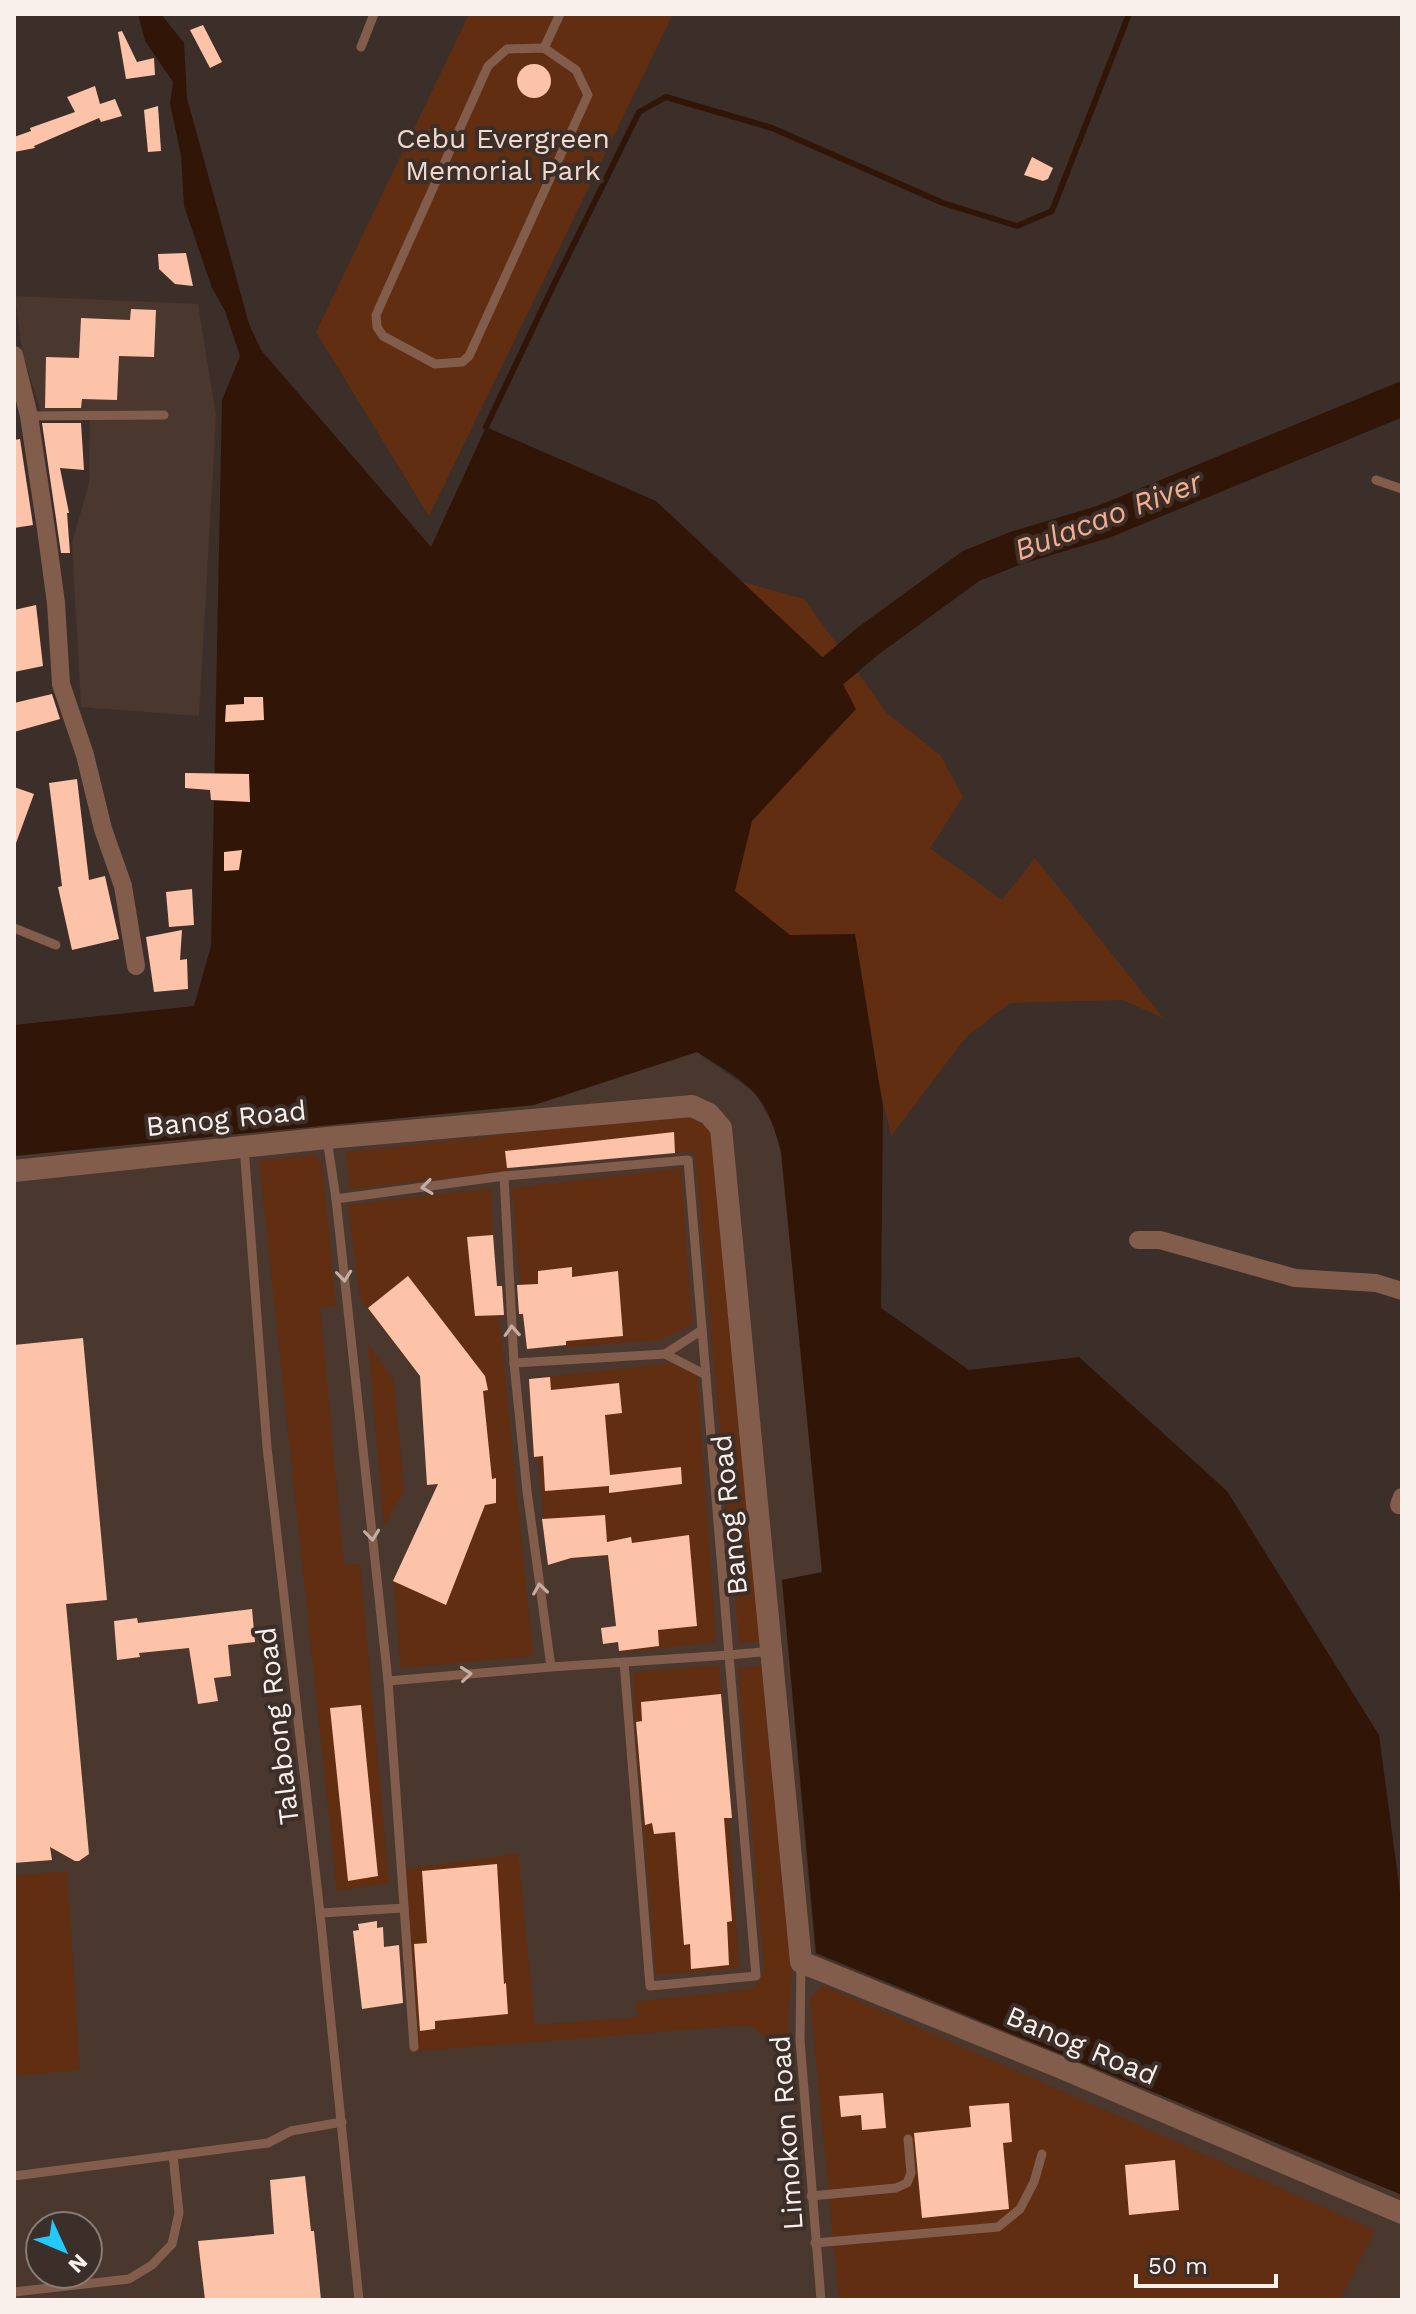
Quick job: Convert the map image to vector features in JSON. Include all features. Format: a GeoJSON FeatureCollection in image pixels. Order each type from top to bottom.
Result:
{"type":"FeatureCollection","features":[{"type":"Feature","properties":{"kind":"street"},"geometry":{"type":"LineString","coordinates":[[14,355],[29,416],[54,588],[61,684],[123,886],[136,966]]}},
{"type":"Feature","properties":{"kind":"street","name":"Banog Road"},"geometry":{"type":"LineString","coordinates":[[14,1171],[327,1138],[692,1106],[709,1114],[721,1128],[801,1962],[1062,2068],[1402,2213]]}},
{"type":"Feature","properties":{"kind":"street"},"geometry":{"type":"LineString","coordinates":[[1138,1240],[1160,1240],[1295,1278],[1376,1283],[1402,1291]]}},
{"type":"Feature","properties":{"kind":"lane"},"geometry":{"type":"LineString","coordinates":[[361,47],[374,14]]}},
{"type":"Feature","properties":{"kind":"lane"},"geometry":{"type":"LineString","coordinates":[[544,48],[560,14]]}},
{"type":"Feature","properties":{"kind":"lane"},"geometry":{"type":"LineString","coordinates":[[544,48],[576,70],[588,95],[469,356],[462,362],[435,364],[383,336],[377,327],[376,315],[488,66],[507,49],[544,48]]}},
{"type":"Feature","properties":{"kind":"lane"},"geometry":{"type":"LineString","coordinates":[[29,416],[164,415]]}},
{"type":"Feature","properties":{"kind":"lane"},"geometry":{"type":"LineString","coordinates":[[1376,480],[1402,489]]}},
{"type":"Feature","properties":{"kind":"lane"},"geometry":{"type":"LineString","coordinates":[[14,928],[56,945]]}},
{"type":"Feature","properties":{"kind":"lane"},"geometry":{"type":"LineString","coordinates":[[327,1138],[388,1681],[414,2047]]}},
{"type":"Feature","properties":{"kind":"lane","name":"Talabong Road"},"geometry":{"type":"LineString","coordinates":[[244,1147],[267,1447],[320,1913],[359,2300]]}},
{"type":"Feature","properties":{"kind":"lane"},"geometry":{"type":"LineString","coordinates":[[336,1199],[504,1176],[688,1160],[756,1976],[650,1986],[624,1662]]}},
{"type":"Feature","properties":{"kind":"lane"},"geometry":{"type":"LineString","coordinates":[[504,1176],[514,1363],[527,1491],[551,1667]]}},
{"type":"Feature","properties":{"kind":"lane"},"geometry":{"type":"LineString","coordinates":[[514,1363],[665,1354],[702,1330]]}},
{"type":"Feature","properties":{"kind":"lane"},"geometry":{"type":"LineString","coordinates":[[665,1354],[706,1375]]}},
{"type":"Feature","properties":{"kind":"lane"},"geometry":{"type":"LineString","coordinates":[[388,1681],[772,1651]]}},
{"type":"Feature","properties":{"kind":"lane"},"geometry":{"type":"LineString","coordinates":[[320,1913],[404,1908]]}},
{"type":"Feature","properties":{"kind":"lane","name":"Limokon Road"},"geometry":{"type":"LineString","coordinates":[[801,1962],[800,2040],[821,2300]]}},
{"type":"Feature","properties":{"kind":"lane"},"geometry":{"type":"LineString","coordinates":[[14,2176],[268,2143],[291,2131],[342,2122]]}},
{"type":"Feature","properties":{"kind":"lane"},"geometry":{"type":"LineString","coordinates":[[811,2196],[896,2188],[907,2183],[911,2173],[908,2139]]}},
{"type":"Feature","properties":{"kind":"lane"},"geometry":{"type":"LineString","coordinates":[[815,2243],[998,2227],[1020,2209],[1034,2182],[1042,2154]]}},
{"type":"Feature","properties":{"kind":"lane"},"geometry":{"type":"LineString","coordinates":[[14,2292],[129,2279],[152,2265],[172,2244],[179,2213],[173,2155]]}},
{"type":"Feature","properties":{"kind":"shaded area"},"geometry":{"type":"Polygon","coordinates":[[[138,14],[161,14],[184,43],[187,98],[249,324],[261,350],[431,547],[486,427],[656,501],[835,669],[856,709],[752,821],[735,891],[790,935],[855,934],[883,1107],[881,1308],[969,1370],[1079,1357],[1227,1491],[1379,1735],[1402,1907],[1402,2195],[816,1953],[782,1580],[822,1572],[781,1152],[764,1107],[743,1083],[697,1052],[534,1105],[14,1156],[14,1025],[194,1006],[211,946],[222,400],[240,356],[225,311],[212,288],[184,206],[181,155],[170,104],[173,82],[145,41],[138,14]]]}},
{"type":"Feature","properties":{"kind":"shaded area"},"geometry":{"type":"Polygon","coordinates":[[[15,296],[198,304],[216,416],[199,716],[81,707],[72,543],[89,483],[90,414],[42,415],[22,352],[15,296]]]}},
{"type":"Feature","properties":{"kind":"shaded area"},"geometry":{"type":"Polygon","coordinates":[[[697,1052],[755,1093],[774,1127],[781,1152],[822,1573],[782,1580],[815,1954],[1402,2193],[1402,2300],[14,2300],[14,1156],[534,1105],[697,1052]]]}},
{"type":"Feature","properties":{"kind":"green space","name":"Cebu Evergreen Memorial Park"},"geometry":{"type":"Polygon","coordinates":[[[469,14],[673,14],[429,516],[316,332],[469,14]]]}},
{"type":"Feature","properties":{"kind":"green space"},"geometry":{"type":"Polygon","coordinates":[[[680,565],[804,599],[887,713],[941,756],[963,797],[930,848],[1002,900],[1035,858],[1163,1018],[1123,1000],[1010,1003],[966,1037],[891,1136],[850,958],[737,923],[680,565]]]}},
{"type":"Feature","properties":{"kind":"green space"},"geometry":{"type":"Polygon","coordinates":[[[686,1115],[706,1126],[712,1140],[763,1641],[739,1643],[695,1156],[690,1152],[675,1153],[674,1133],[505,1152],[507,1171],[350,1189],[346,1152],[686,1115]]]}},
{"type":"Feature","properties":{"kind":"green space"},"geometry":{"type":"Polygon","coordinates":[[[315,1155],[322,1164],[336,1306],[320,1308],[344,1565],[360,1564],[389,1883],[337,1891],[259,1160],[315,1155]]]}},
{"type":"Feature","properties":{"kind":"green space"},"geometry":{"type":"Polygon","coordinates":[[[681,1168],[692,1325],[660,1340],[567,1347],[566,1341],[623,1335],[618,1271],[583,1275],[573,1280],[571,1267],[539,1271],[538,1284],[520,1285],[512,1188],[681,1168]]]}},
{"type":"Feature","properties":{"kind":"green space"},"geometry":{"type":"Polygon","coordinates":[[[491,1188],[493,1235],[467,1238],[475,1316],[499,1315],[533,1656],[401,1668],[393,1581],[438,1485],[427,1485],[429,1388],[360,1299],[348,1205],[491,1188]]]}},
{"type":"Feature","properties":{"kind":"green space"},"geometry":{"type":"Polygon","coordinates":[[[368,1343],[394,1380],[404,1490],[384,1527],[368,1343]]]}},
{"type":"Feature","properties":{"kind":"green space"},"geometry":{"type":"Polygon","coordinates":[[[671,1363],[697,1375],[716,1642],[619,1653],[607,1555],[571,1558],[548,1565],[538,1457],[534,1457],[529,1379],[671,1363]]]}},
{"type":"Feature","properties":{"kind":"green space"},"geometry":{"type":"Polygon","coordinates":[[[719,1665],[732,1818],[729,1819],[739,1968],[656,1975],[633,1672],[719,1665]]]}},
{"type":"Feature","properties":{"kind":"green space"},"geometry":{"type":"Polygon","coordinates":[[[766,1665],[792,1971],[786,2050],[748,2025],[419,2051],[406,1869],[518,1854],[535,2025],[637,2017],[636,2002],[753,1989],[764,1971],[738,1668],[766,1665]]]}},
{"type":"Feature","properties":{"kind":"green space"},"geometry":{"type":"Polygon","coordinates":[[[67,1871],[80,2070],[14,2076],[14,1876],[67,1871]]]}},
{"type":"Feature","properties":{"kind":"green space"},"geometry":{"type":"Polygon","coordinates":[[[825,1986],[1375,2230],[1340,2300],[839,2300],[810,1999],[825,1986]]]}},
{"type":"Feature","properties":{"kind":"building"},"geometry":{"type":"Polygon","coordinates":[[[203,25],[222,62],[210,68],[190,30],[203,25]]]}},
{"type":"Feature","properties":{"kind":"building"},"geometry":{"type":"Polygon","coordinates":[[[122,31],[137,62],[154,58],[155,75],[126,79],[118,32],[122,31]]]}},
{"type":"Feature","properties":{"kind":"building"},"geometry":{"type":"Polygon","coordinates":[[[534,64],[546,69],[551,81],[546,93],[534,98],[522,93],[517,81],[522,69],[534,64]]]}},
{"type":"Feature","properties":{"kind":"building"},"geometry":{"type":"Polygon","coordinates":[[[95,86],[100,104],[115,99],[122,116],[101,122],[99,118],[35,148],[14,152],[14,137],[75,112],[67,97],[95,86]]]}},
{"type":"Feature","properties":{"kind":"building"},"geometry":{"type":"Polygon","coordinates":[[[158,106],[161,151],[148,152],[144,110],[158,106]]]}},
{"type":"Feature","properties":{"kind":"building"},"geometry":{"type":"Polygon","coordinates":[[[1032,157],[1053,168],[1048,179],[1043,181],[1024,175],[1032,157]]]}},
{"type":"Feature","properties":{"kind":"building"},"geometry":{"type":"Polygon","coordinates":[[[186,253],[193,286],[175,284],[159,269],[158,254],[186,253]]]}},
{"type":"Feature","properties":{"kind":"building"},"geometry":{"type":"Polygon","coordinates":[[[131,309],[156,310],[154,357],[119,356],[117,400],[82,399],[81,408],[45,408],[46,357],[79,358],[81,318],[130,320],[131,309]]]}},
{"type":"Feature","properties":{"kind":"building"},"geometry":{"type":"Polygon","coordinates":[[[42,423],[81,423],[84,470],[60,468],[69,513],[70,553],[61,553],[42,423]]]}},
{"type":"Feature","properties":{"kind":"building"},"geometry":{"type":"Polygon","coordinates":[[[20,439],[33,525],[14,528],[14,440],[20,439]]]}},
{"type":"Feature","properties":{"kind":"building"},"geometry":{"type":"Polygon","coordinates":[[[36,605],[43,666],[14,672],[14,610],[36,605]]]}},
{"type":"Feature","properties":{"kind":"building"},"geometry":{"type":"Polygon","coordinates":[[[52,694],[60,719],[14,732],[14,703],[52,694]]]}},
{"type":"Feature","properties":{"kind":"building"},"geometry":{"type":"Polygon","coordinates":[[[244,697],[263,697],[264,720],[225,722],[226,705],[244,704],[244,697]]]}},
{"type":"Feature","properties":{"kind":"building"},"geometry":{"type":"Polygon","coordinates":[[[185,773],[249,774],[250,802],[211,800],[210,790],[185,788],[185,773]]]}},
{"type":"Feature","properties":{"kind":"building"},"geometry":{"type":"Polygon","coordinates":[[[77,779],[89,880],[105,876],[119,939],[72,950],[58,887],[62,886],[49,783],[77,779]]]}},
{"type":"Feature","properties":{"kind":"building"},"geometry":{"type":"Polygon","coordinates":[[[14,787],[34,794],[16,843],[14,843],[14,787]]]}},
{"type":"Feature","properties":{"kind":"building"},"geometry":{"type":"Polygon","coordinates":[[[242,850],[239,870],[224,871],[224,852],[242,850]]]}},
{"type":"Feature","properties":{"kind":"building"},"geometry":{"type":"Polygon","coordinates":[[[192,889],[194,925],[169,927],[166,892],[192,889]]]}},
{"type":"Feature","properties":{"kind":"building"},"geometry":{"type":"Polygon","coordinates":[[[182,930],[180,960],[187,959],[188,989],[154,992],[146,937],[182,930]]]}},
{"type":"Feature","properties":{"kind":"building"},"geometry":{"type":"Polygon","coordinates":[[[674,1132],[675,1153],[507,1168],[505,1151],[674,1132]]]}},
{"type":"Feature","properties":{"kind":"building"},"geometry":{"type":"Polygon","coordinates":[[[493,1235],[497,1286],[502,1286],[504,1315],[475,1316],[467,1237],[493,1235]]]}},
{"type":"Feature","properties":{"kind":"building"},"geometry":{"type":"Polygon","coordinates":[[[572,1267],[572,1277],[618,1271],[623,1336],[566,1341],[566,1345],[527,1349],[523,1314],[519,1314],[517,1285],[538,1284],[538,1271],[572,1267]]]}},
{"type":"Feature","properties":{"kind":"building"},"geometry":{"type":"Polygon","coordinates":[[[408,1276],[485,1376],[488,1390],[483,1391],[492,1479],[496,1478],[496,1503],[485,1505],[446,1605],[393,1581],[438,1484],[427,1485],[420,1376],[368,1308],[408,1276]]]}},
{"type":"Feature","properties":{"kind":"building"},"geometry":{"type":"Polygon","coordinates":[[[83,1338],[107,1600],[66,1604],[89,1854],[75,1861],[50,1847],[52,1860],[14,1863],[14,1345],[83,1338]]]}},
{"type":"Feature","properties":{"kind":"building"},"geometry":{"type":"Polygon","coordinates":[[[550,1377],[551,1390],[619,1383],[622,1413],[605,1415],[610,1475],[681,1467],[682,1484],[609,1493],[609,1486],[545,1491],[543,1456],[534,1457],[529,1379],[550,1377]]]}},
{"type":"Feature","properties":{"kind":"building"},"geometry":{"type":"Polygon","coordinates":[[[605,1515],[607,1542],[631,1537],[632,1543],[689,1535],[697,1626],[658,1630],[659,1646],[619,1651],[618,1642],[603,1644],[601,1628],[616,1626],[608,1555],[571,1558],[548,1565],[542,1519],[605,1515]]]}},
{"type":"Feature","properties":{"kind":"building"},"geometry":{"type":"Polygon","coordinates":[[[252,1609],[255,1642],[228,1645],[231,1676],[214,1678],[218,1701],[198,1704],[189,1648],[139,1653],[140,1657],[117,1660],[114,1621],[137,1618],[138,1623],[252,1609]]]}},
{"type":"Feature","properties":{"kind":"building"},"geometry":{"type":"Polygon","coordinates":[[[721,1694],[732,1818],[724,1818],[732,1921],[727,1922],[729,1965],[691,1969],[690,1944],[684,1945],[675,1832],[654,1834],[652,1823],[645,1825],[636,1722],[642,1721],[641,1702],[721,1694]]]}},
{"type":"Feature","properties":{"kind":"building"},"geometry":{"type":"Polygon","coordinates":[[[361,1705],[378,1876],[348,1881],[330,1708],[361,1705]]]}},
{"type":"Feature","properties":{"kind":"building"},"geometry":{"type":"Polygon","coordinates":[[[497,1864],[508,2014],[435,2021],[435,2029],[420,2031],[414,1944],[427,1943],[422,1871],[497,1864]]]}},
{"type":"Feature","properties":{"kind":"building"},"geometry":{"type":"Polygon","coordinates":[[[377,1921],[377,1928],[383,1927],[384,1947],[399,1945],[403,2003],[362,2009],[353,1931],[359,1930],[358,1924],[377,1921]]]}},
{"type":"Feature","properties":{"kind":"building"},"geometry":{"type":"Polygon","coordinates":[[[883,2093],[886,2128],[862,2130],[861,2115],[841,2117],[839,2096],[883,2093]]]}},
{"type":"Feature","properties":{"kind":"building"},"geometry":{"type":"Polygon","coordinates":[[[1009,2103],[1012,2142],[1003,2143],[1009,2209],[922,2218],[914,2133],[971,2127],[969,2106],[1009,2103]]]}},
{"type":"Feature","properties":{"kind":"building"},"geometry":{"type":"Polygon","coordinates":[[[1175,2160],[1179,2210],[1129,2215],[1125,2165],[1175,2160]]]}},
{"type":"Feature","properties":{"kind":"building"},"geometry":{"type":"Polygon","coordinates":[[[305,2176],[321,2300],[205,2300],[198,2241],[274,2234],[270,2180],[305,2176]]]}},
{"type":"Feature","properties":{"kind":"waterway"},"geometry":{"type":"LineString","coordinates":[[486,427],[639,112],[666,97],[772,128],[943,203],[1017,226],[1052,211],[1129,14]]}},
{"type":"Feature","properties":{"kind":"waterway","name":"Bulacao River"},"geometry":{"type":"LineString","coordinates":[[835,669],[971,566],[1016,548],[1103,522],[1402,399]]}}]}
